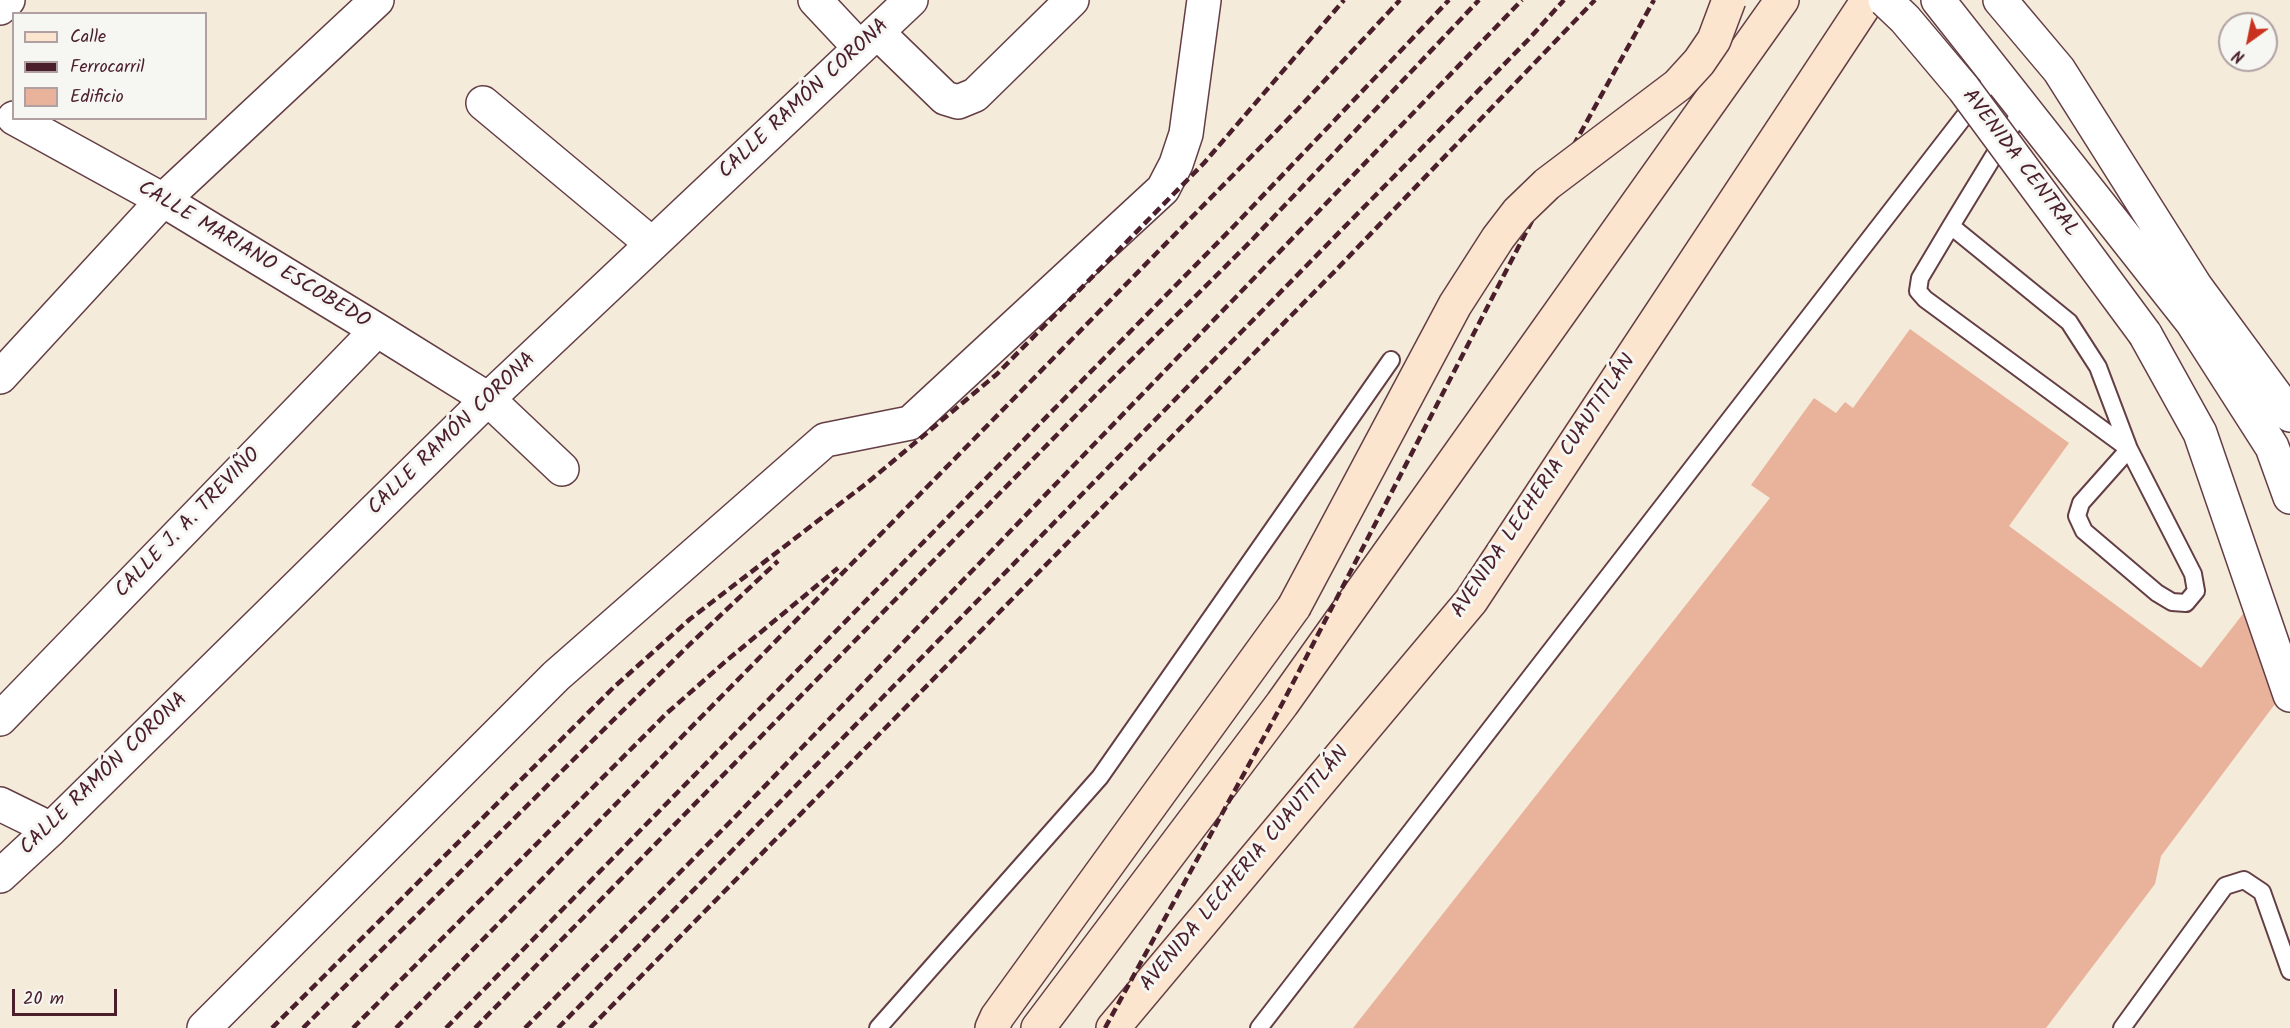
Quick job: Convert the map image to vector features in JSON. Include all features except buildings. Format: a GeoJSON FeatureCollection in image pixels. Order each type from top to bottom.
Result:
{"type":"FeatureCollection","features":[{"type":"Feature","properties":{"kind":"main road"},"geometry":{"type":"LineString","coordinates":[[992,1028],[1294,606],[1455,305],[1498,238],[1518,212],[1547,184],[1678,85],[1699,62],[1714,40],[1729,0]]}},
{"type":"Feature","properties":{"kind":"main road"},"geometry":{"type":"LineString","coordinates":[[1038,1028],[1281,704],[1782,0]]}},
{"type":"Feature","properties":{"kind":"main road","name":"AVENIDA LECHERIA CUAUTITLÁN"},"geometry":{"type":"LineString","coordinates":[[1113,1028],[1472,601],[1868,0]]}},
{"type":"Feature","properties":{"kind":"street"},"geometry":{"type":"LineString","coordinates":[[0,8],[8,0]]}},
{"type":"Feature","properties":{"kind":"street"},"geometry":{"type":"LineString","coordinates":[[0,377],[163,200],[377,0]]}},
{"type":"Feature","properties":{"kind":"street"},"geometry":{"type":"LineString","coordinates":[[815,0],[945,98],[958,102],[975,95],[1072,0]]}},
{"type":"Feature","properties":{"kind":"street","name":"CALLE RAMÓN CORONA"},"geometry":{"type":"LineString","coordinates":[[0,876],[51,830],[488,399],[911,0]]}},
{"type":"Feature","properties":{"kind":"street"},"geometry":{"type":"LineString","coordinates":[[204,1028],[556,676],[825,440],[910,423],[1163,189],[1176,164],[1186,134],[1204,0]]}},
{"type":"Feature","properties":{"kind":"street","name":"AVENIDA CENTRAL"},"geometry":{"type":"LineString","coordinates":[[1885,0],[1905,19],[1964,89],[2145,334],[2200,432],[2290,695]]}},
{"type":"Feature","properties":{"kind":"street"},"geometry":{"type":"LineString","coordinates":[[1938,0],[2192,322],[2272,447],[2290,497]]}},
{"type":"Feature","properties":{"kind":"street"},"geometry":{"type":"LineString","coordinates":[[2000,0],[2059,70],[2196,287],[2290,415]]}},
{"type":"Feature","properties":{"kind":"street"},"geometry":{"type":"LineString","coordinates":[[483,103],[652,244]]}},
{"type":"Feature","properties":{"kind":"street","name":"CALLE MARIANO ESCOBEDO"},"geometry":{"type":"LineString","coordinates":[[18,120],[163,200],[488,399],[562,469]]}},
{"type":"Feature","properties":{"kind":"street","name":"CALLE J. A. TREVIÑO"},"geometry":{"type":"LineString","coordinates":[[0,719],[377,330]]}},
{"type":"Feature","properties":{"kind":"street"},"geometry":{"type":"LineString","coordinates":[[0,804],[51,830]]}},
{"type":"Feature","properties":{"kind":"lane"},"geometry":{"type":"LineString","coordinates":[[1259,1028],[1997,74]]}},
{"type":"Feature","properties":{"kind":"lane"},"geometry":{"type":"LineString","coordinates":[[2023,108],[1920,278],[1918,291],[1925,299],[2130,449]]}},
{"type":"Feature","properties":{"kind":"lane"},"geometry":{"type":"LineString","coordinates":[[1951,226],[2069,322],[2098,367],[2130,449],[2193,574],[2196,591],[2186,603],[2172,602],[2157,593],[2084,531],[2077,516],[2081,503],[2130,449]]}},
{"type":"Feature","properties":{"kind":"lane"},"geometry":{"type":"LineString","coordinates":[[878,1028],[1100,777],[1391,360]]}},
{"type":"Feature","properties":{"kind":"lane"},"geometry":{"type":"LineString","coordinates":[[2122,1028],[2225,886],[2244,880],[2262,892],[2290,971]]}},
{"type":"Feature","properties":{"kind":"railway"},"geometry":{"type":"LineString","coordinates":[[272,1028],[613,688],[690,619],[867,483],[997,374],[1204,163],[1344,0]]}},
{"type":"Feature","properties":{"kind":"railway"},"geometry":{"type":"LineString","coordinates":[[396,1028],[1297,110],[1400,0]]}},
{"type":"Feature","properties":{"kind":"railway"},"geometry":{"type":"LineString","coordinates":[[446,1028],[1233,227],[1449,0]]}},
{"type":"Feature","properties":{"kind":"railway"},"geometry":{"type":"LineString","coordinates":[[475,1028],[1096,395],[1250,242],[1479,0]]}},
{"type":"Feature","properties":{"kind":"railway"},"geometry":{"type":"LineString","coordinates":[[525,1028],[735,817],[1522,0]]}},
{"type":"Feature","properties":{"kind":"railway"},"geometry":{"type":"LineString","coordinates":[[558,1028],[1528,40],[1564,0]]}},
{"type":"Feature","properties":{"kind":"railway"},"geometry":{"type":"LineString","coordinates":[[590,1028],[1335,271],[1595,0]]}},
{"type":"Feature","properties":{"kind":"railway"},"geometry":{"type":"LineString","coordinates":[[1105,1028],[1282,704],[1534,217],[1654,0]]}},
{"type":"Feature","properties":{"kind":"railway"},"geometry":{"type":"LineString","coordinates":[[303,1028],[690,644],[778,561]]}},
{"type":"Feature","properties":{"kind":"railway"},"geometry":{"type":"LineString","coordinates":[[353,1028],[667,713],[838,568]]}}]}
